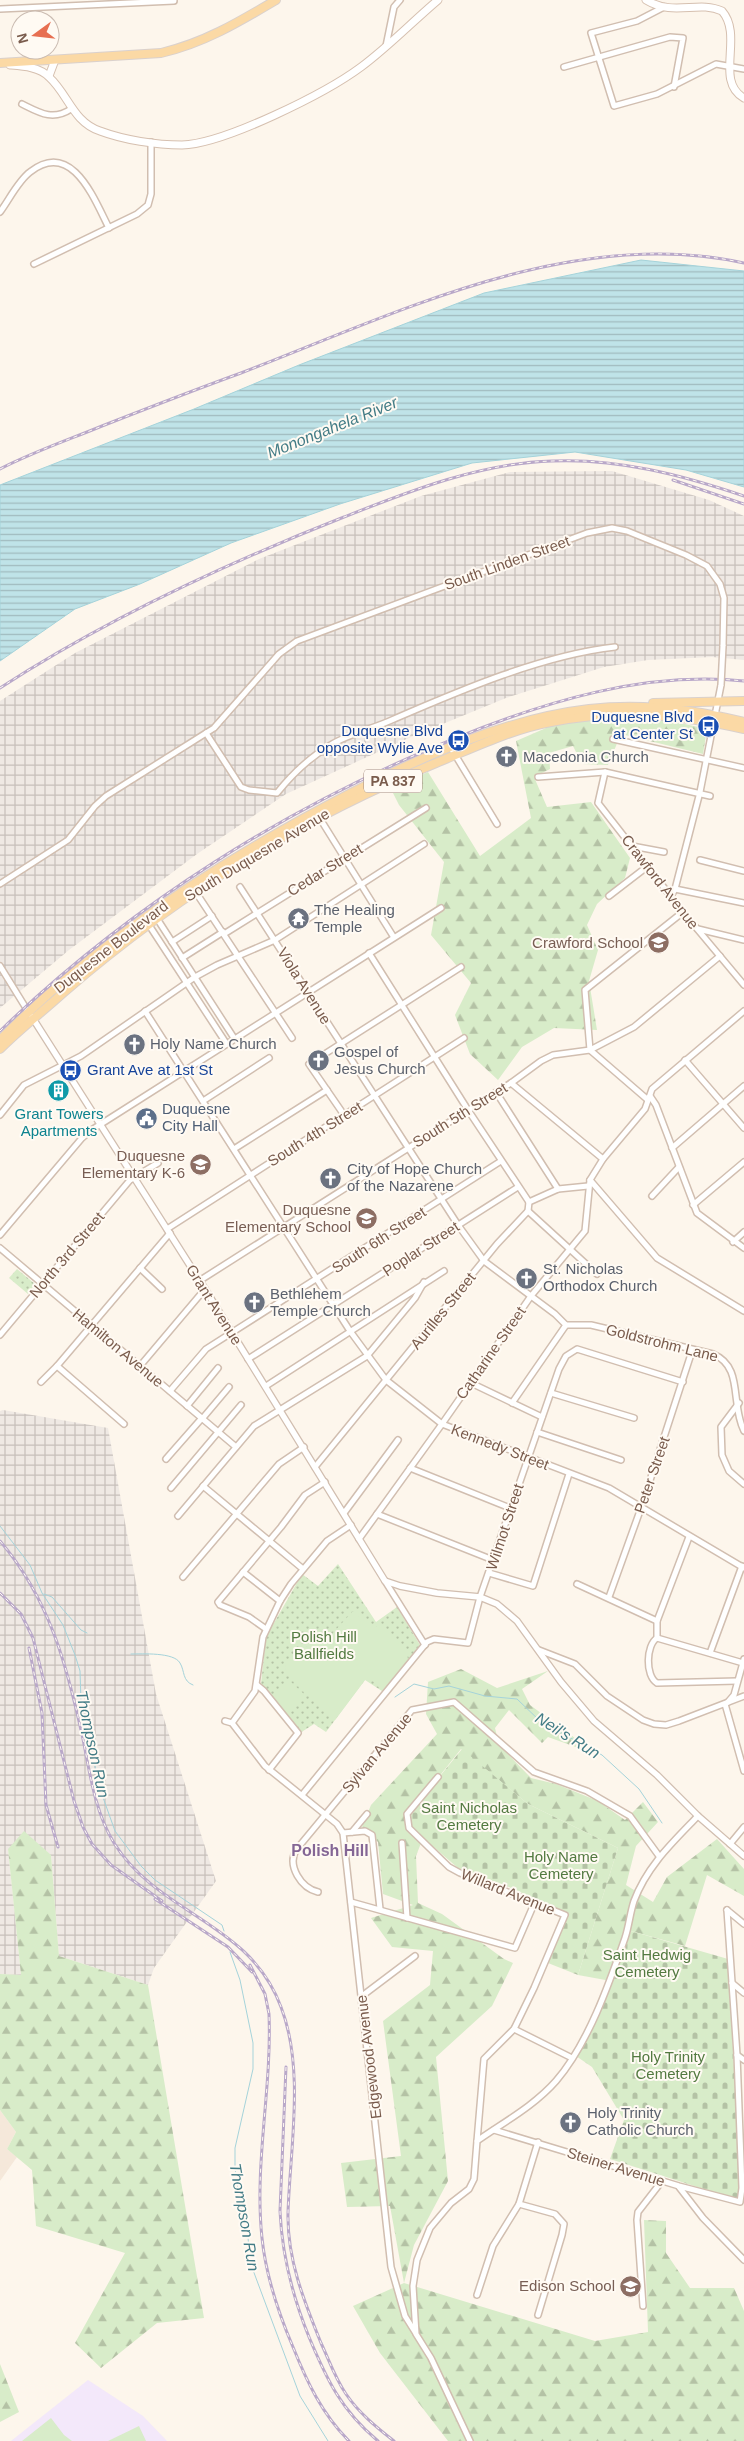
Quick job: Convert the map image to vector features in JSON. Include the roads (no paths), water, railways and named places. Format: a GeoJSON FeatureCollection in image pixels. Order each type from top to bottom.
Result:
{"type":"FeatureCollection","features":[{"type":"Feature","properties":{"kind":"main road"},"geometry":{"type":"LineString","coordinates":[[60,60],[161,53],[186,47],[226,30],[276,0]]}},
{"type":"Feature","properties":{"kind":"main road"},"geometry":{"type":"LineString","coordinates":[[3,64],[33,68],[48,76],[71,109],[86,124],[99,131],[152,142],[183,145],[225,136],[333,87],[362,67],[438,0]]}},
{"type":"Feature","properties":{"kind":"main road"},"geometry":{"type":"LineString","coordinates":[[646,0],[664,7],[704,2],[722,12],[732,26],[734,39],[733,86],[744,98]]}},
{"type":"Feature","properties":{"kind":"main road"},"geometry":{"type":"LineString","coordinates":[[3,64],[54,60],[48,76]]}},
{"type":"Feature","properties":{"kind":"main road","name":"PA 837"},"geometry":{"type":"LineString","coordinates":[[589,709],[632,704],[744,700]]}},
{"type":"Feature","properties":{"kind":"main road","name":"South Duquesne Avenue"},"geometry":{"type":"LineString","coordinates":[[554,715],[589,709],[648,707],[716,719],[744,729]]}},
{"type":"Feature","properties":{"kind":"main road","name":"South Duquesne Avenue"},"geometry":{"type":"LineString","coordinates":[[147,921],[272,842],[370,791],[453,751],[530,727],[581,717],[655,713],[744,722]]}},
{"type":"Feature","properties":{"kind":"main road","name":"Duquesne Boulevard"},"geometry":{"type":"LineString","coordinates":[[155,915],[233,859],[308,816],[384,777],[453,751],[506,727],[554,715]]}},
{"type":"Feature","properties":{"kind":"main road","name":"Duquesne Boulevard"},"geometry":{"type":"LineString","coordinates":[[0,1049],[78,970],[147,921]]}},
{"type":"Feature","properties":{"kind":"main road","name":"Duquesne Boulevard"},"geometry":{"type":"LineString","coordinates":[[0,1040],[31,1016]]}},
{"type":"Feature","properties":{"kind":"street"},"geometry":{"type":"LineString","coordinates":[[386,46],[394,7],[400,0]]}},
{"type":"Feature","properties":{"kind":"street"},"geometry":{"type":"LineString","coordinates":[[0,9],[174,1]]}},
{"type":"Feature","properties":{"kind":"street"},"geometry":{"type":"LineString","coordinates":[[664,7],[637,21],[592,33],[614,106],[639,100],[674,87],[716,64],[744,69]]}},
{"type":"Feature","properties":{"kind":"street"},"geometry":{"type":"LineString","coordinates":[[564,68],[670,36],[683,38],[674,87]]}},
{"type":"Feature","properties":{"kind":"street"},"geometry":{"type":"LineString","coordinates":[[22,104],[49,116],[58,116],[71,109]]}},
{"type":"Feature","properties":{"kind":"street"},"geometry":{"type":"LineString","coordinates":[[34,264],[137,214],[148,205],[151,194],[152,142]]}},
{"type":"Feature","properties":{"kind":"street"},"geometry":{"type":"LineString","coordinates":[[0,212],[29,173],[42,164],[60,163],[75,170],[86,184],[109,228]]}},
{"type":"Feature","properties":{"kind":"street","name":"South Linden Street"},"geometry":{"type":"LineString","coordinates":[[0,884],[68,840],[95,806],[106,796],[221,722],[279,654],[297,641],[600,529],[627,531],[692,557],[707,566],[720,584],[724,598],[721,685],[716,719],[700,792],[675,889],[671,896]]}},
{"type":"Feature","properties":{"kind":"street"},"geometry":{"type":"LineString","coordinates":[[206,733],[241,786],[249,790],[277,793],[305,763],[335,742],[428,704],[553,659],[581,651],[615,647]]}},
{"type":"Feature","properties":{"kind":"street"},"geometry":{"type":"LineString","coordinates":[[613,739],[744,768]]}},
{"type":"Feature","properties":{"kind":"street"},"geometry":{"type":"LineString","coordinates":[[453,751],[497,824]]}},
{"type":"Feature","properties":{"kind":"street"},"geometry":{"type":"LineString","coordinates":[[538,777],[606,772],[700,792],[710,796]]}},
{"type":"Feature","properties":{"kind":"street","name":"Crawford Avenue"},"geometry":{"type":"LineString","coordinates":[[606,772],[598,803],[683,912],[744,985]]}},
{"type":"Feature","properties":{"kind":"street","name":"Cedar Street"},"geometry":{"type":"LineString","coordinates":[[182,958],[426,808]]}},
{"type":"Feature","properties":{"kind":"street"},"geometry":{"type":"LineString","coordinates":[[319,817],[393,936]]}},
{"type":"Feature","properties":{"kind":"street"},"geometry":{"type":"LineString","coordinates":[[0,1114],[24,1085],[81,1056],[145,1011],[188,984],[195,977],[275,940],[424,844]]}},
{"type":"Feature","properties":{"kind":"street"},"geometry":{"type":"LineString","coordinates":[[632,846],[664,852]]}},
{"type":"Feature","properties":{"kind":"street"},"geometry":{"type":"LineString","coordinates":[[700,860],[744,871]]}},
{"type":"Feature","properties":{"kind":"street"},"geometry":{"type":"LineString","coordinates":[[609,896],[648,866]]}},
{"type":"Feature","properties":{"kind":"street","name":"Viola Avenue"},"geometry":{"type":"LineString","coordinates":[[240,887],[458,1226],[484,1261],[531,1296]]}},
{"type":"Feature","properties":{"kind":"street"},"geometry":{"type":"LineString","coordinates":[[675,889],[744,903]]}},
{"type":"Feature","properties":{"kind":"street"},"geometry":{"type":"LineString","coordinates":[[195,891],[292,1038]]}},
{"type":"Feature","properties":{"kind":"street"},"geometry":{"type":"LineString","coordinates":[[0,1235],[82,1138],[393,936],[441,908]]}},
{"type":"Feature","properties":{"kind":"street"},"geometry":{"type":"LineString","coordinates":[[683,912],[585,990],[590,1050],[656,1105],[697,1213],[733,1242],[744,1248]]}},
{"type":"Feature","properties":{"kind":"street"},"geometry":{"type":"LineString","coordinates":[[155,915],[234,1038]]}},
{"type":"Feature","properties":{"kind":"street"},"geometry":{"type":"LineString","coordinates":[[172,942],[212,916]]}},
{"type":"Feature","properties":{"kind":"street"},"geometry":{"type":"LineString","coordinates":[[147,921],[226,1043]]}},
{"type":"Feature","properties":{"kind":"street"},"geometry":{"type":"LineString","coordinates":[[698,929],[744,940]]}},
{"type":"Feature","properties":{"kind":"street"},"geometry":{"type":"LineString","coordinates":[[369,953],[436,1056],[468,1110],[529,1202],[528,1211],[597,1274]]}},
{"type":"Feature","properties":{"kind":"street","name":"South 5th Street"},"geometry":{"type":"LineString","coordinates":[[199,1281],[407,1147],[511,1083],[541,1061],[553,1055],[590,1050],[634,1027],[720,956]]}},
{"type":"Feature","properties":{"kind":"street","name":"Grant Avenue"},"geometry":{"type":"LineString","coordinates":[[0,966],[205,1289],[230,1334],[266,1386],[425,1645]]}},
{"type":"Feature","properties":{"kind":"street"},"geometry":{"type":"LineString","coordinates":[[344,1115],[309,1064],[461,967]]}},
{"type":"Feature","properties":{"kind":"street","name":"Catharine Street"},"geometry":{"type":"LineString","coordinates":[[359,1539],[531,1296],[585,1231],[590,1180],[603,1159],[644,1109],[652,1089],[744,1010]]}},
{"type":"Feature","properties":{"kind":"street","name":"Kennedy Street"},"geometry":{"type":"LineString","coordinates":[[145,1011],[285,1226],[333,1305],[367,1356],[386,1380],[442,1424],[609,1488],[689,1537],[743,1567]]}},
{"type":"Feature","properties":{"kind":"street","name":"South 4th Street"},"geometry":{"type":"LineString","coordinates":[[41,1382],[57,1366],[140,1268],[168,1231],[251,1174],[464,1038]]}},
{"type":"Feature","properties":{"kind":"street"},"geometry":{"type":"LineString","coordinates":[[203,1101],[269,1058]]}},
{"type":"Feature","properties":{"kind":"street"},"geometry":{"type":"LineString","coordinates":[[685,1060],[744,1128]]}},
{"type":"Feature","properties":{"kind":"street"},"geometry":{"type":"LineString","coordinates":[[511,1083],[603,1159]]}},
{"type":"Feature","properties":{"kind":"street"},"geometry":{"type":"LineString","coordinates":[[672,1148],[744,1086]]}},
{"type":"Feature","properties":{"kind":"street"},"geometry":{"type":"LineString","coordinates":[[234,1149],[327,1090]]}},
{"type":"Feature","properties":{"kind":"street"},"geometry":{"type":"LineString","coordinates":[[496,1092],[558,1189]]}},
{"type":"Feature","properties":{"kind":"street","name":"South 6th Street"},"geometry":{"type":"LineString","coordinates":[[170,1392],[206,1349],[501,1161]]}},
{"type":"Feature","properties":{"kind":"street"},"geometry":{"type":"LineString","coordinates":[[693,1205],[744,1162]]}},
{"type":"Feature","properties":{"kind":"street","name":"North 3rd Street"},"geometry":{"type":"LineString","coordinates":[[0,1334],[130,1180],[158,1163]]}},
{"type":"Feature","properties":{"kind":"street"},"geometry":{"type":"LineString","coordinates":[[652,1196],[679,1167]]}},
{"type":"Feature","properties":{"kind":"street"},"geometry":{"type":"LineString","coordinates":[[590,1180],[658,1258],[744,1311]]}},
{"type":"Feature","properties":{"kind":"street"},"geometry":{"type":"LineString","coordinates":[[529,1202],[558,1189],[588,1186]]}},
{"type":"Feature","properties":{"kind":"street","name":"Poplar Street"},"geometry":{"type":"LineString","coordinates":[[248,1359],[518,1187]]}},
{"type":"Feature","properties":{"kind":"street","name":"Aurilles Street"},"geometry":{"type":"LineString","coordinates":[[315,1467],[484,1261],[528,1211]]}},
{"type":"Feature","properties":{"kind":"street"},"geometry":{"type":"LineString","coordinates":[[733,1242],[744,1232]]}},
{"type":"Feature","properties":{"kind":"street","name":"Hamilton Avenue"},"geometry":{"type":"LineString","coordinates":[[0,1248],[236,1447]]}},
{"type":"Feature","properties":{"kind":"street"},"geometry":{"type":"LineString","coordinates":[[140,1268],[162,1289]]}},
{"type":"Feature","properties":{"kind":"street"},"geometry":{"type":"LineString","coordinates":[[266,1386],[424,1282],[444,1271]]}},
{"type":"Feature","properties":{"kind":"street"},"geometry":{"type":"LineString","coordinates":[[178,1516],[254,1426],[367,1356],[415,1298],[424,1282]]}},
{"type":"Feature","properties":{"kind":"street"},"geometry":{"type":"LineString","coordinates":[[140,1366],[205,1289]]}},
{"type":"Feature","properties":{"kind":"street"},"geometry":{"type":"LineString","coordinates":[[512,1403],[566,1325],[531,1296]]}},
{"type":"Feature","properties":{"kind":"street","name":"Goldstrohm Lane"},"geometry":{"type":"LineString","coordinates":[[566,1325],[591,1325],[692,1351],[713,1354],[729,1362],[740,1381],[739,1421],[744,1431]]}},
{"type":"Feature","properties":{"kind":"street","name":"Wilmot Street"},"geometry":{"type":"LineString","coordinates":[[425,1645],[434,1639],[468,1643],[480,1596],[510,1508],[566,1356],[577,1350],[683,1382]]}},
{"type":"Feature","properties":{"kind":"street","name":"Peter Street"},"geometry":{"type":"LineString","coordinates":[[608,1597],[641,1508],[692,1351]]}},
{"type":"Feature","properties":{"kind":"street"},"geometry":{"type":"LineString","coordinates":[[57,1366],[124,1424]]}},
{"type":"Feature","properties":{"kind":"street"},"geometry":{"type":"LineString","coordinates":[[187,1406],[218,1368]]}},
{"type":"Feature","properties":{"kind":"street"},"geometry":{"type":"LineString","coordinates":[[470,1383],[542,1417]]}},
{"type":"Feature","properties":{"kind":"street"},"geometry":{"type":"LineString","coordinates":[[166,1459],[229,1387]]}},
{"type":"Feature","properties":{"kind":"street"},"geometry":{"type":"LineString","coordinates":[[551,1393],[634,1418]]}},
{"type":"Feature","properties":{"kind":"street"},"geometry":{"type":"LineString","coordinates":[[740,1403],[721,1427],[722,1455],[729,1471],[744,1484]]}},
{"type":"Feature","properties":{"kind":"street"},"geometry":{"type":"LineString","coordinates":[[171,1488],[241,1405]]}},
{"type":"Feature","properties":{"kind":"street"},"geometry":{"type":"LineString","coordinates":[[537,1432],[621,1460]]}},
{"type":"Feature","properties":{"kind":"street"},"geometry":{"type":"LineString","coordinates":[[344,1513],[398,1440]]}},
{"type":"Feature","properties":{"kind":"street"},"geometry":{"type":"LineString","coordinates":[[183,1577],[279,1464],[304,1447]]}},
{"type":"Feature","properties":{"kind":"street"},"geometry":{"type":"LineString","coordinates":[[410,1468],[510,1508]]}},
{"type":"Feature","properties":{"kind":"street"},"geometry":{"type":"LineString","coordinates":[[489,1573],[533,1586],[569,1474]]}},
{"type":"Feature","properties":{"kind":"street"},"geometry":{"type":"LineString","coordinates":[[266,1629],[249,1617],[218,1603],[305,1495],[325,1482]]}},
{"type":"Feature","properties":{"kind":"street"},"geometry":{"type":"LineString","coordinates":[[203,1486],[303,1569]]}},
{"type":"Feature","properties":{"kind":"street"},"geometry":{"type":"LineString","coordinates":[[377,1514],[493,1560]]}},
{"type":"Feature","properties":{"kind":"street"},"geometry":{"type":"LineString","coordinates":[[232,1723],[253,1696],[257,1685],[260,1653],[266,1629],[280,1601],[303,1569],[330,1538],[351,1525]]}},
{"type":"Feature","properties":{"kind":"street"},"geometry":{"type":"LineString","coordinates":[[657,1638],[657,1621],[689,1537]]}},
{"type":"Feature","properties":{"kind":"street"},"geometry":{"type":"LineString","coordinates":[[710,1653],[743,1567]]}},
{"type":"Feature","properties":{"kind":"street"},"geometry":{"type":"LineString","coordinates":[[243,1572],[280,1601]]}},
{"type":"Feature","properties":{"kind":"street"},"geometry":{"type":"LineString","coordinates":[[385,1581],[437,1594],[480,1596],[497,1604],[517,1622],[561,1682],[594,1721],[657,1775],[698,1816],[744,1856]]}},
{"type":"Feature","properties":{"kind":"street"},"geometry":{"type":"LineString","coordinates":[[577,1584],[657,1621]]}},
{"type":"Feature","properties":{"kind":"street"},"geometry":{"type":"LineString","coordinates":[[657,1638],[743,1661],[734,1695],[725,1704]]}},
{"type":"Feature","properties":{"kind":"street"},"geometry":{"type":"LineString","coordinates":[[657,1638],[651,1643],[649,1670],[651,1678],[657,1683],[737,1681]]}},
{"type":"Feature","properties":{"kind":"street"},"geometry":{"type":"LineString","coordinates":[[302,1795],[425,1645]]}},
{"type":"Feature","properties":{"kind":"street"},"geometry":{"type":"LineString","coordinates":[[539,1650],[575,1664],[607,1696],[643,1720],[666,1725],[744,1696]]}},
{"type":"Feature","properties":{"kind":"street"},"geometry":{"type":"LineString","coordinates":[[257,1685],[298,1733],[269,1770]]}},
{"type":"Feature","properties":{"kind":"street","name":"Sylvan Avenue"},"geometry":{"type":"LineString","coordinates":[[318,1892],[307,1888],[294,1868],[293,1858],[296,1850],[412,1710],[454,1702],[534,1772],[587,1791],[630,1816],[659,1856]]}},
{"type":"Feature","properties":{"kind":"street"},"geometry":{"type":"LineString","coordinates":[[725,1704],[744,1771]]}},
{"type":"Feature","properties":{"kind":"street"},"geometry":{"type":"LineString","coordinates":[[225,1721],[232,1723],[269,1770],[326,1814],[340,1827],[343,1833],[368,1832],[372,1837],[380,1909]]}},
{"type":"Feature","properties":{"kind":"street","name":"Willard Avenue"},"geometry":{"type":"LineString","coordinates":[[438,1777],[407,1814],[409,1828],[460,1873],[565,1915],[534,1988],[514,2029]]}},
{"type":"Feature","properties":{"kind":"street"},"geometry":{"type":"LineString","coordinates":[[352,1832],[367,1814]]}},
{"type":"Feature","properties":{"kind":"street"},"geometry":{"type":"LineString","coordinates":[[477,2141],[539,2099],[557,2081],[594,2017],[625,1937],[634,1900],[659,1856],[698,1816]]}},
{"type":"Feature","properties":{"kind":"street"},"geometry":{"type":"LineString","coordinates":[[730,1844],[744,1827]]}},
{"type":"Feature","properties":{"kind":"street","name":"Edgewood Avenue"},"geometry":{"type":"LineString","coordinates":[[343,1833],[391,2267],[404,2312],[431,2358],[470,2441]]}},
{"type":"Feature","properties":{"kind":"street"},"geometry":{"type":"LineString","coordinates":[[402,1843],[407,1918]]}},
{"type":"Feature","properties":{"kind":"street"},"geometry":{"type":"LineString","coordinates":[[351,1902],[515,1948],[534,1904]]}},
{"type":"Feature","properties":{"kind":"street"},"geometry":{"type":"LineString","coordinates":[[744,1924],[727,1910],[737,2055],[744,2060]]}},
{"type":"Feature","properties":{"kind":"street"},"geometry":{"type":"LineString","coordinates":[[362,1996],[415,1956]]}},
{"type":"Feature","properties":{"kind":"street"},"geometry":{"type":"LineString","coordinates":[[732,1983],[744,1993]]}},
{"type":"Feature","properties":{"kind":"street"},"geometry":{"type":"LineString","coordinates":[[416,2334],[413,2286],[417,2260],[430,2228],[451,2203],[469,2189],[474,2179],[484,2058],[514,2029],[572,2058]]}},
{"type":"Feature","properties":{"kind":"street","name":"Steiner Avenue"},"geometry":{"type":"LineString","coordinates":[[494,2130],[678,2186],[740,2202],[742,2188],[737,2055]]}},
{"type":"Feature","properties":{"kind":"street"},"geometry":{"type":"LineString","coordinates":[[476,2295],[493,2246],[519,2204],[538,2142]]}},
{"type":"Feature","properties":{"kind":"street"},"geometry":{"type":"LineString","coordinates":[[643,2306],[638,2212],[662,2181]]}},
{"type":"Feature","properties":{"kind":"street"},"geometry":{"type":"LineString","coordinates":[[678,2186],[703,2218],[744,2260]]}},
{"type":"Feature","properties":{"kind":"street"},"geometry":{"type":"LineString","coordinates":[[519,2204],[556,2214],[564,2224],[538,2315]]}},
{"type":"Feature","properties":{"kind":"water","name":"Monongahela River"},"geometry":{"type":"Polygon","coordinates":[[[641,260],[744,271],[744,487],[686,470],[575,452],[472,463],[340,504],[231,543],[140,584],[75,609],[0,661],[0,485],[484,293],[641,260]]]}},
{"type":"Feature","properties":{"kind":"waterway","name":"Thompson Run"},"geometry":{"type":"LineString","coordinates":[[0,1526],[30,1565],[42,1593],[63,1625],[75,1655],[80,1671],[81,1702],[100,1789],[115,1831],[141,1866],[155,1880],[222,1925],[224,1931]]}},
{"type":"Feature","properties":{"kind":"waterway","name":"Neil's Run"},"geometry":{"type":"LineString","coordinates":[[44,1594],[52,1597],[81,1630],[87,1633]]}},
{"type":"Feature","properties":{"kind":"waterway","name":"Neil's Run"},"geometry":{"type":"LineString","coordinates":[[131,1654],[157,1654],[177,1659],[182,1666],[187,1681],[193,1685]]}},
{"type":"Feature","properties":{"kind":"waterway","name":"Neil's Run"},"geometry":{"type":"LineString","coordinates":[[395,1697],[414,1684],[434,1689],[449,1686],[485,1696],[517,1699],[541,1722],[602,1755],[639,1789],[662,1823]]}},
{"type":"Feature","properties":{"kind":"waterway","name":"Thompson Run"},"geometry":{"type":"LineString","coordinates":[[230,1952],[240,1980],[253,2043],[253,2069],[235,2148],[235,2168],[240,2205],[247,2225],[250,2262],[300,2396],[328,2441]]}},
{"type":"Feature","properties":{"kind":"railway"},"geometry":{"type":"LineString","coordinates":[[0,469],[51,446],[361,325],[487,281],[551,265],[615,256],[680,254],[744,263]]}},
{"type":"Feature","properties":{"kind":"railway"},"geometry":{"type":"LineString","coordinates":[[0,688],[40,663],[124,616],[211,573],[369,507],[420,488],[472,473],[525,463],[552,461],[601,462],[673,475],[744,496]]}},
{"type":"Feature","properties":{"kind":"railway"},"geometry":{"type":"LineString","coordinates":[[673,480],[744,504]]}},
{"type":"Feature","properties":{"kind":"railway"},"geometry":{"type":"LineString","coordinates":[[0,1031],[50,985],[103,941],[214,862],[333,794],[394,765],[456,738],[525,712],[597,692],[670,680],[744,681]]}},
{"type":"Feature","properties":{"kind":"railway"},"geometry":{"type":"LineString","coordinates":[[0,1541],[32,1587],[54,1635],[70,1686],[98,1806],[114,1843],[133,1867],[155,1887],[226,1937],[248,1956],[267,1979],[281,2007],[288,2031],[294,2082],[288,2230],[298,2280],[332,2369],[342,2388],[362,2414],[394,2441]]}},
{"type":"Feature","properties":{"kind":"railway"},"geometry":{"type":"LineString","coordinates":[[0,1593],[21,1614],[33,1638],[74,1801],[83,1827],[92,1844],[111,1865],[162,1901]]}},
{"type":"Feature","properties":{"kind":"railway"},"geometry":{"type":"LineString","coordinates":[[29,1648],[42,1713],[46,1805],[58,1847]]}},
{"type":"Feature","properties":{"kind":"railway"},"geometry":{"type":"LineString","coordinates":[[155,1899],[228,1947],[252,1972]]}},
{"type":"Feature","properties":{"kind":"railway"},"geometry":{"type":"LineString","coordinates":[[250,1965],[265,1994],[269,2014],[268,2070],[260,2182],[260,2210],[266,2267],[278,2307],[304,2373],[323,2409],[349,2441]]}},
{"type":"Feature","properties":{"kind":"railway"},"geometry":{"type":"LineString","coordinates":[[286,2067],[280,2211],[283,2244],[289,2275],[303,2321],[329,2381],[354,2418],[378,2441]]}},
{"type":"Feature","properties":{"kind":"place","name":"Duquesne Blvd at Center St"},"geometry":{"type":"Point","coordinates":[709,726]}},
{"type":"Feature","properties":{"kind":"place","name":"Duquesne Blvd opposite Wylie Ave"},"geometry":{"type":"Point","coordinates":[459,740]}},
{"type":"Feature","properties":{"kind":"place","name":"Macedonia Church"},"geometry":{"type":"Point","coordinates":[507,757]}},
{"type":"Feature","properties":{"kind":"place","name":"The Healing Temple"},"geometry":{"type":"Point","coordinates":[298,919]}},
{"type":"Feature","properties":{"kind":"place","name":"Crawford School"},"geometry":{"type":"Point","coordinates":[659,943]}},
{"type":"Feature","properties":{"kind":"place","name":"Holy Name Church"},"geometry":{"type":"Point","coordinates":[134,1044]}},
{"type":"Feature","properties":{"kind":"place","name":"Gospel of Jesus Church"},"geometry":{"type":"Point","coordinates":[318,1061]}},
{"type":"Feature","properties":{"kind":"place","name":"Grant Ave at 1st St"},"geometry":{"type":"Point","coordinates":[71,1070]}},
{"type":"Feature","properties":{"kind":"place","name":"Grant Towers Apartments"},"geometry":{"type":"Point","coordinates":[59,1091]}},
{"type":"Feature","properties":{"kind":"place","name":"Duquesne City Hall"},"geometry":{"type":"Point","coordinates":[146,1118]}},
{"type":"Feature","properties":{"kind":"place","name":"Duquesne Elementary K-6"},"geometry":{"type":"Point","coordinates":[201,1165]}},
{"type":"Feature","properties":{"kind":"place","name":"City of Hope Church of the Nazarene"},"geometry":{"type":"Point","coordinates":[331,1178]}},
{"type":"Feature","properties":{"kind":"place","name":"Duquesne Elementary School"},"geometry":{"type":"Point","coordinates":[367,1219]}},
{"type":"Feature","properties":{"kind":"place","name":"St. Nicholas Orthodox Church"},"geometry":{"type":"Point","coordinates":[527,1278]}},
{"type":"Feature","properties":{"kind":"place","name":"Bethlehem Temple Church"},"geometry":{"type":"Point","coordinates":[254,1303]}},
{"type":"Feature","properties":{"kind":"place","name":"Holy Trinity Catholic Church"},"geometry":{"type":"Point","coordinates":[571,2122]}},
{"type":"Feature","properties":{"kind":"place","name":"Edison School"},"geometry":{"type":"Point","coordinates":[631,2286]}},
{"type":"Feature","properties":{"kind":"district","name":"Polish Hill"},"geometry":{"type":"Point","coordinates":[330,1850]}},
{"type":"Feature","properties":{"kind":"park label","name":"Polish Hill Ballfields"},"geometry":{"type":"Point","coordinates":[324,1646]}},
{"type":"Feature","properties":{"kind":"park label","name":"Saint Nicholas Cemetery"},"geometry":{"type":"Point","coordinates":[469,1816]}},
{"type":"Feature","properties":{"kind":"park label","name":"Holy Name Cemetery"},"geometry":{"type":"Point","coordinates":[561,1866]}},
{"type":"Feature","properties":{"kind":"park label","name":"Saint Hedwig Cemetery"},"geometry":{"type":"Point","coordinates":[647,1964]}},
{"type":"Feature","properties":{"kind":"park label","name":"Holy Trinity Cemetery"},"geometry":{"type":"Point","coordinates":[668,2066]}}]}
